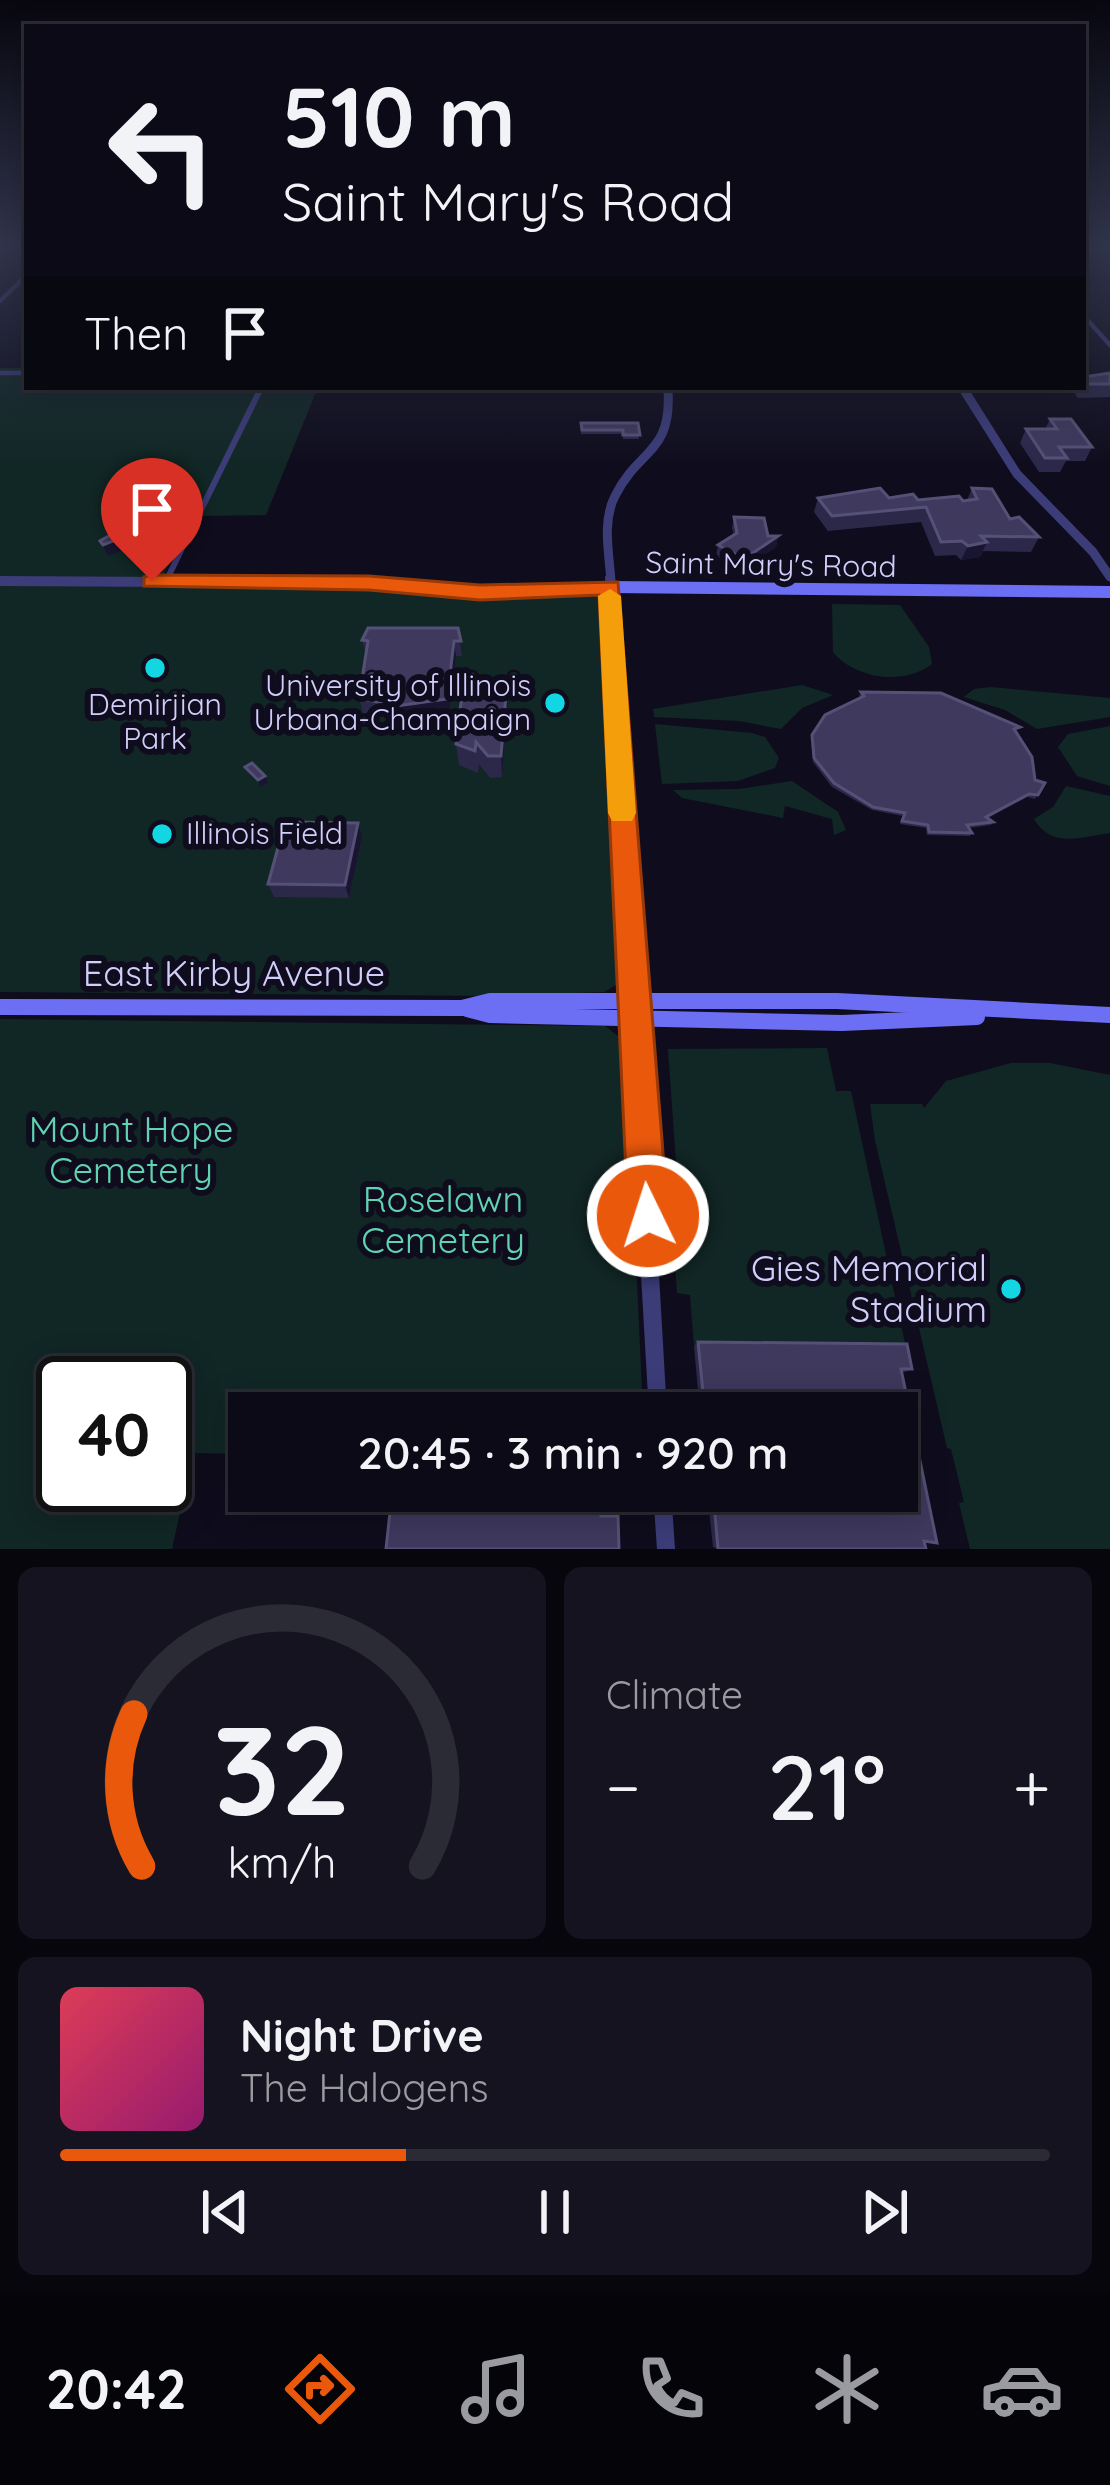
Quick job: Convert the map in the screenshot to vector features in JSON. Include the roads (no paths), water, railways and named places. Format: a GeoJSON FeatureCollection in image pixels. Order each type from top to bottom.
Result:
{"type":"FeatureCollection","features":[{"type":"Feature","properties":{"kind":"main road","name":"Saint Mary's Road"},"geometry":{"type":"LineString","coordinates":[[610,587],[1110,592]]}},
{"type":"Feature","properties":{"kind":"main road","name":"East Kirby Avenue"},"geometry":{"type":"LineString","coordinates":[[2,1005],[462,1008],[490,1015],[634,1010],[842,1023],[1011,1013],[1110,1015]]}},
{"type":"Feature","properties":{"kind":"street"},"geometry":{"type":"LineString","coordinates":[[1086,318],[1110,345]]}},
{"type":"Feature","properties":{"kind":"street"},"geometry":{"type":"LineString","coordinates":[[166,581],[260,390]]}},
{"type":"Feature","properties":{"kind":"street"},"geometry":{"type":"LineString","coordinates":[[657,1392],[609,508],[630,473],[662,448],[671,423],[668,390]]}},
{"type":"Feature","properties":{"kind":"street"},"geometry":{"type":"LineString","coordinates":[[964,390],[1017,474],[1081,539],[1110,577]]}},
{"type":"Feature","properties":{"kind":"street","name":"Saint Mary's Road"},"geometry":{"type":"LineString","coordinates":[[0,580],[369,583],[480,592],[610,587]]}},
{"type":"Feature","properties":{"kind":"street"},"geometry":{"type":"LineString","coordinates":[[663,1512],[666,1549]]}},
{"type":"Feature","properties":{"kind":"place","name":"Demirjian Park"},"geometry":{"type":"Point","coordinates":[155,668]}},
{"type":"Feature","properties":{"kind":"place","name":"University of Illinois Urbana-Champaign"},"geometry":{"type":"Point","coordinates":[555,703]}},
{"type":"Feature","properties":{"kind":"place","name":"Illinois Field"},"geometry":{"type":"Point","coordinates":[162,834]}},
{"type":"Feature","properties":{"kind":"place","name":"Gies Memorial Stadium"},"geometry":{"type":"Point","coordinates":[1011,1289]}},
{"type":"Feature","properties":{"kind":"park label","name":"Mount Hope Cemetery"},"geometry":{"type":"Point","coordinates":[131,1150]}},
{"type":"Feature","properties":{"kind":"park label","name":"Roselawn Cemetery"},"geometry":{"type":"Point","coordinates":[443,1220]}}]}
